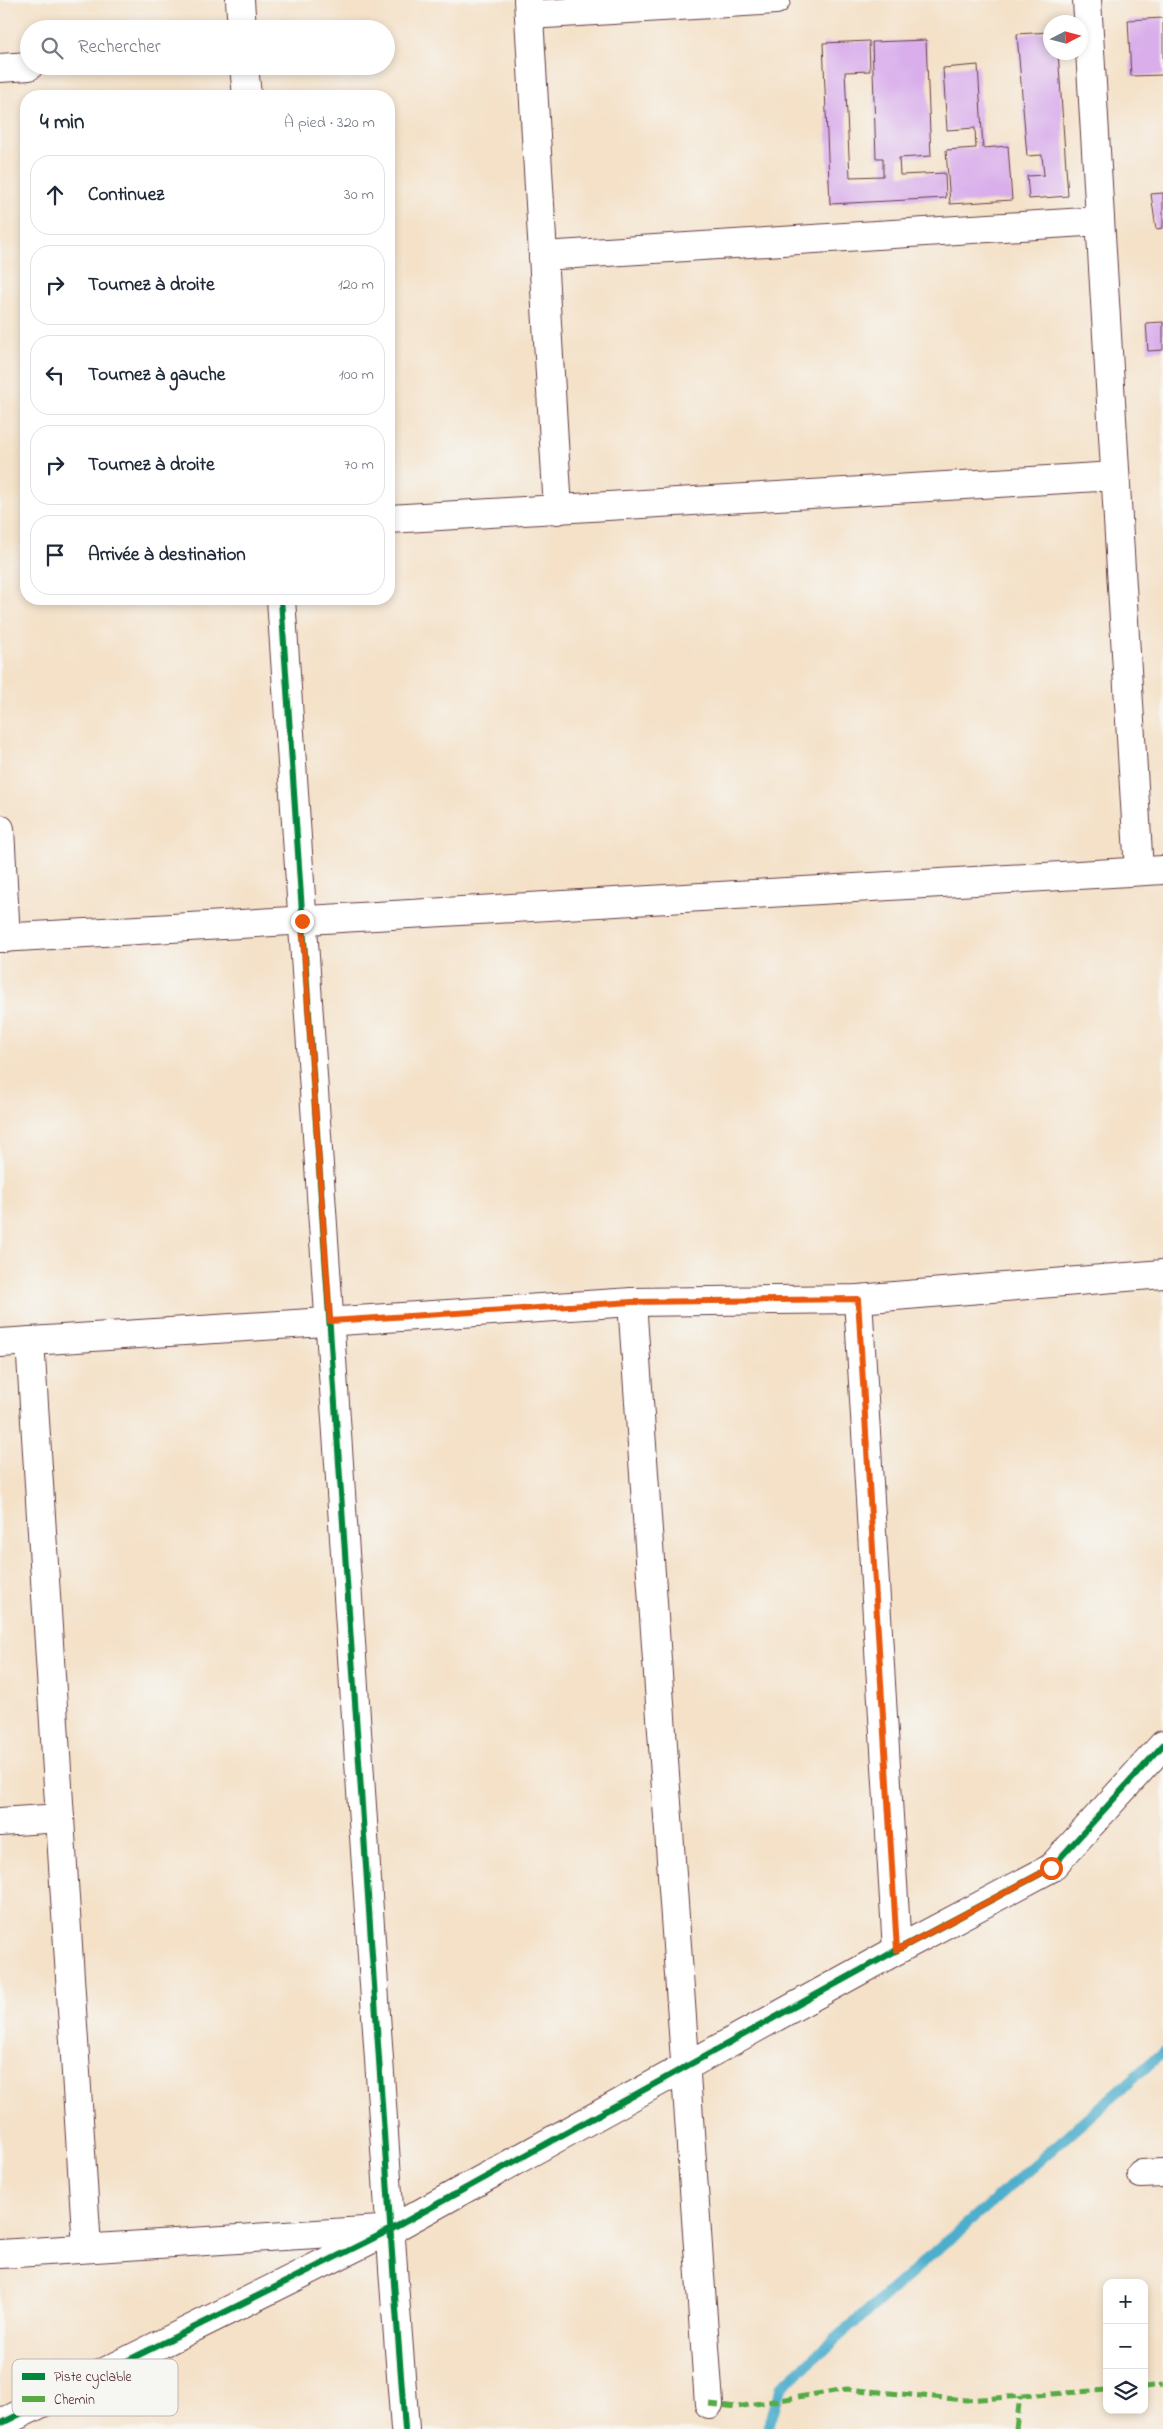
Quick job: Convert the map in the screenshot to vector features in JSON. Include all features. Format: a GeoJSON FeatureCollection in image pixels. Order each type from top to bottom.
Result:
{"type":"FeatureCollection","features":[{"type":"Feature","properties":{"kind":"street"},"geometry":{"type":"LineString","coordinates":[[240,0],[241,20]]}},
{"type":"Feature","properties":{"kind":"street"},"geometry":{"type":"LineString","coordinates":[[558,510],[528,8],[776,0]]}},
{"type":"Feature","properties":{"kind":"street"},"geometry":{"type":"LineString","coordinates":[[0,829],[3,938],[1151,870],[1115,476],[1087,0]]}},
{"type":"Feature","properties":{"kind":"street"},"geometry":{"type":"LineString","coordinates":[[0,68],[20,67]]}},
{"type":"Feature","properties":{"kind":"street"},"geometry":{"type":"LineString","coordinates":[[245,75],[246,90]]}},
{"type":"Feature","properties":{"kind":"street"},"geometry":{"type":"LineString","coordinates":[[543,256],[1100,221]]}},
{"type":"Feature","properties":{"kind":"street"},"geometry":{"type":"LineString","coordinates":[[395,519],[1115,476]]}},
{"type":"Feature","properties":{"kind":"street"},"geometry":{"type":"LineString","coordinates":[[280,605],[405,2429]]}},
{"type":"Feature","properties":{"kind":"street"},"geometry":{"type":"LineString","coordinates":[[0,1343],[632,1302],[858,1299],[1163,1274]]}},
{"type":"Feature","properties":{"kind":"street"},"geometry":{"type":"LineString","coordinates":[[858,1299],[897,1950]]}},
{"type":"Feature","properties":{"kind":"street"},"geometry":{"type":"LineString","coordinates":[[632,1302],[709,2404]]}},
{"type":"Feature","properties":{"kind":"street"},"geometry":{"type":"LineString","coordinates":[[30,1341],[87,2248]]}},
{"type":"Feature","properties":{"kind":"street"},"geometry":{"type":"LineString","coordinates":[[131,2359],[392,2229],[897,1950],[1051,1868],[1163,1745]]}},
{"type":"Feature","properties":{"kind":"street"},"geometry":{"type":"LineString","coordinates":[[0,1822],[60,1818]]}},
{"type":"Feature","properties":{"kind":"street"},"geometry":{"type":"LineString","coordinates":[[0,2254],[392,2229]]}},
{"type":"Feature","properties":{"kind":"street"},"geometry":{"type":"LineString","coordinates":[[0,2424],[16,2416]]}},
{"type":"Feature","properties":{"kind":"building"},"geometry":{"type":"Polygon","coordinates":[[[1163,18],[1163,75],[1131,76],[1128,20],[1163,18]]]}},
{"type":"Feature","properties":{"kind":"building"},"geometry":{"type":"Polygon","coordinates":[[[1043,32],[1043,60],[1059,60],[1068,196],[1029,199],[1027,176],[1044,175],[1042,155],[1027,156],[1017,34],[1043,32]]]}},
{"type":"Feature","properties":{"kind":"building"},"geometry":{"type":"Polygon","coordinates":[[[926,40],[931,156],[899,158],[900,175],[945,173],[946,198],[830,204],[823,43],[869,41],[870,71],[845,72],[850,177],[883,176],[883,158],[876,158],[872,42],[926,40]]]}},
{"type":"Feature","properties":{"kind":"building"},"geometry":{"type":"Polygon","coordinates":[[[978,65],[983,148],[1008,146],[1012,200],[950,204],[946,150],[976,148],[975,128],[947,130],[943,68],[978,65]]]}},
{"type":"Feature","properties":{"kind":"building"},"geometry":{"type":"Polygon","coordinates":[[[1163,193],[1163,228],[1156,229],[1151,194],[1163,193]]]}},
{"type":"Feature","properties":{"kind":"building"},"geometry":{"type":"Polygon","coordinates":[[[1163,322],[1163,350],[1148,351],[1146,323],[1163,322]]]}},
{"type":"Feature","properties":{"kind":"waterway"},"geometry":{"type":"LineString","coordinates":[[768,2429],[781,2387],[1163,2052]]}},
{"type":"Feature","properties":{"kind":"marked path"},"geometry":{"type":"LineString","coordinates":[[1148,2387],[1163,2385]]}},
{"type":"Feature","properties":{"kind":"marked path"},"geometry":{"type":"LineString","coordinates":[[709,2404],[737,2407],[847,2389],[966,2400],[1103,2390]]}},
{"type":"Feature","properties":{"kind":"marked path"},"geometry":{"type":"LineString","coordinates":[[1016,2429],[1020,2396]]}},
{"type":"Feature","properties":{"kind":"cycle path"},"geometry":{"type":"LineString","coordinates":[[281,605],[405,2429]]}},
{"type":"Feature","properties":{"kind":"cycle path"},"geometry":{"type":"LineString","coordinates":[[131,2359],[392,2229],[897,1950],[1051,1868],[1163,1745]]}},
{"type":"Feature","properties":{"kind":"cycle path"},"geometry":{"type":"LineString","coordinates":[[0,2424],[16,2416]]}},
{"type":"Feature","properties":{"kind":"route"},"geometry":{"type":"LineString","coordinates":[[302,921],[330,1321],[632,1302],[858,1299],[897,1950],[1051,1868]]}}]}
